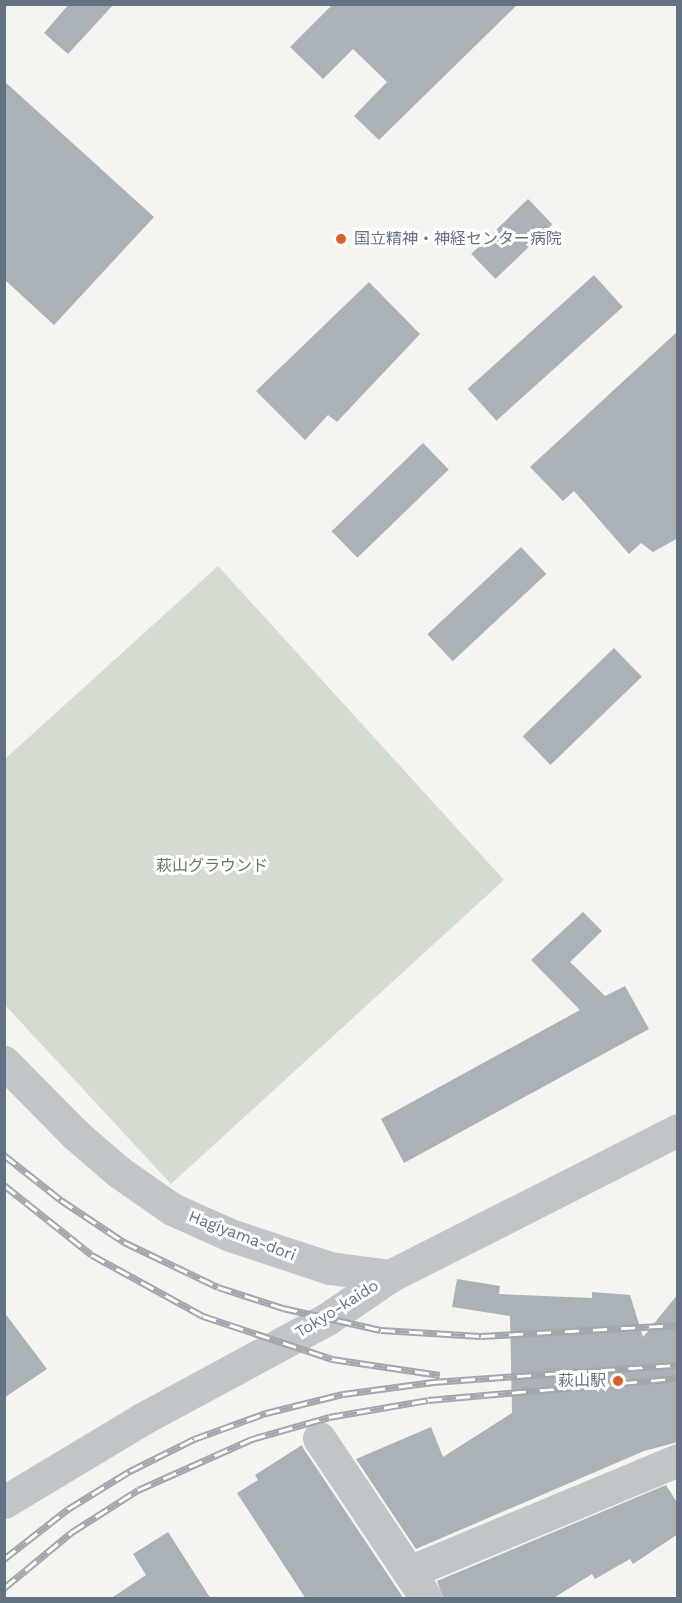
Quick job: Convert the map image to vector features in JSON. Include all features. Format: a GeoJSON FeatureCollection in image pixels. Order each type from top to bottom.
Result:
{"type":"FeatureCollection","features":[{"type":"Feature","properties":{"kind":"street","name":"Hagiyama-dori"},"geometry":{"type":"LineString","coordinates":[[4,1062],[75,1134],[119,1172],[172,1209],[230,1235],[330,1268],[390,1276]]}},
{"type":"Feature","properties":{"kind":"street","name":"Tokyo-kaido"},"geometry":{"type":"LineString","coordinates":[[4,1503],[142,1419],[327,1319],[390,1276],[678,1130]]}},
{"type":"Feature","properties":{"kind":"street"},"geometry":{"type":"LineString","coordinates":[[319,1438],[418,1585],[678,1460]]}},
{"type":"Feature","properties":{"kind":"green space","name":"萩山グラウンド"},"geometry":{"type":"Polygon","coordinates":[[[218,566],[504,880],[171,1184],[5,1005],[5,759],[218,566]]]}},
{"type":"Feature","properties":{"kind":"building"},"geometry":{"type":"Polygon","coordinates":[[[69,4],[114,4],[68,54],[44,33],[69,4]]]}},
{"type":"Feature","properties":{"kind":"building"},"geometry":{"type":"Polygon","coordinates":[[[333,4],[518,4],[379,140],[354,116],[387,82],[353,49],[323,79],[290,47],[333,4]]]}},
{"type":"Feature","properties":{"kind":"building"},"geometry":{"type":"Polygon","coordinates":[[[4,81],[154,217],[54,325],[4,279],[4,81]]]}},
{"type":"Feature","properties":{"kind":"building"},"geometry":{"type":"Polygon","coordinates":[[[528,199],[552,224],[495,279],[471,254],[528,199]]]}},
{"type":"Feature","properties":{"kind":"building"},"geometry":{"type":"Polygon","coordinates":[[[594,275],[623,307],[496,421],[468,389],[594,275]]]}},
{"type":"Feature","properties":{"kind":"building"},"geometry":{"type":"Polygon","coordinates":[[[369,282],[420,334],[337,422],[328,415],[305,440],[256,391],[369,282]]]}},
{"type":"Feature","properties":{"kind":"building"},"geometry":{"type":"Polygon","coordinates":[[[678,331],[678,538],[653,552],[641,543],[629,554],[574,491],[563,501],[530,467],[678,331]]]}},
{"type":"Feature","properties":{"kind":"building"},"geometry":{"type":"Polygon","coordinates":[[[423,443],[449,470],[357,558],[332,531],[423,443]]]}},
{"type":"Feature","properties":{"kind":"building"},"geometry":{"type":"Polygon","coordinates":[[[521,547],[546,574],[453,661],[427,634],[521,547]]]}},
{"type":"Feature","properties":{"kind":"building"},"geometry":{"type":"Polygon","coordinates":[[[614,648],[642,677],[550,765],[523,736],[614,648]]]}},
{"type":"Feature","properties":{"kind":"building"},"geometry":{"type":"Polygon","coordinates":[[[583,912],[602,931],[570,962],[605,996],[625,986],[649,1029],[404,1163],[381,1119],[580,1010],[531,960],[583,912]]]}},
{"type":"Feature","properties":{"kind":"building"},"geometry":{"type":"Polygon","coordinates":[[[457,1279],[500,1286],[499,1294],[592,1298],[592,1292],[630,1295],[643,1337],[678,1294],[678,1442],[644,1451],[416,1549],[356,1459],[431,1427],[443,1457],[512,1413],[510,1316],[452,1307],[457,1279]]]}},
{"type":"Feature","properties":{"kind":"building"},"geometry":{"type":"Polygon","coordinates":[[[4,1312],[47,1369],[4,1398],[4,1312]]]}},
{"type":"Feature","properties":{"kind":"building"},"geometry":{"type":"Polygon","coordinates":[[[302,1445],[404,1599],[306,1599],[237,1493],[258,1480],[255,1475],[302,1445]]]}},
{"type":"Feature","properties":{"kind":"building"},"geometry":{"type":"Polygon","coordinates":[[[666,1485],[678,1504],[678,1534],[633,1564],[630,1559],[595,1579],[592,1574],[552,1599],[444,1599],[437,1581],[666,1485]]]}},
{"type":"Feature","properties":{"kind":"building"},"geometry":{"type":"Polygon","coordinates":[[[168,1532],[211,1599],[110,1599],[146,1575],[133,1554],[168,1532]]]}},
{"type":"Feature","properties":{"kind":"railway"},"geometry":{"type":"LineString","coordinates":[[4,1155],[61,1200],[124,1242],[218,1287],[283,1308],[381,1330],[481,1336],[678,1325]]}},
{"type":"Feature","properties":{"kind":"railway"},"geometry":{"type":"LineString","coordinates":[[4,1185],[92,1255],[203,1316],[332,1359],[440,1375]]}},
{"type":"Feature","properties":{"kind":"railway"},"geometry":{"type":"LineString","coordinates":[[4,1559],[68,1509],[130,1471],[194,1439],[266,1413],[343,1394],[433,1382],[678,1365]]}},
{"type":"Feature","properties":{"kind":"railway"},"geometry":{"type":"LineString","coordinates":[[4,1588],[72,1532],[138,1490],[252,1439],[329,1417],[428,1400],[678,1378]]}},
{"type":"Feature","properties":{"kind":"place","name":"国立精神・神経センター病院"},"geometry":{"type":"Point","coordinates":[341,239]}},
{"type":"Feature","properties":{"kind":"place","name":"萩山駅"},"geometry":{"type":"Point","coordinates":[618,1381]}}]}
